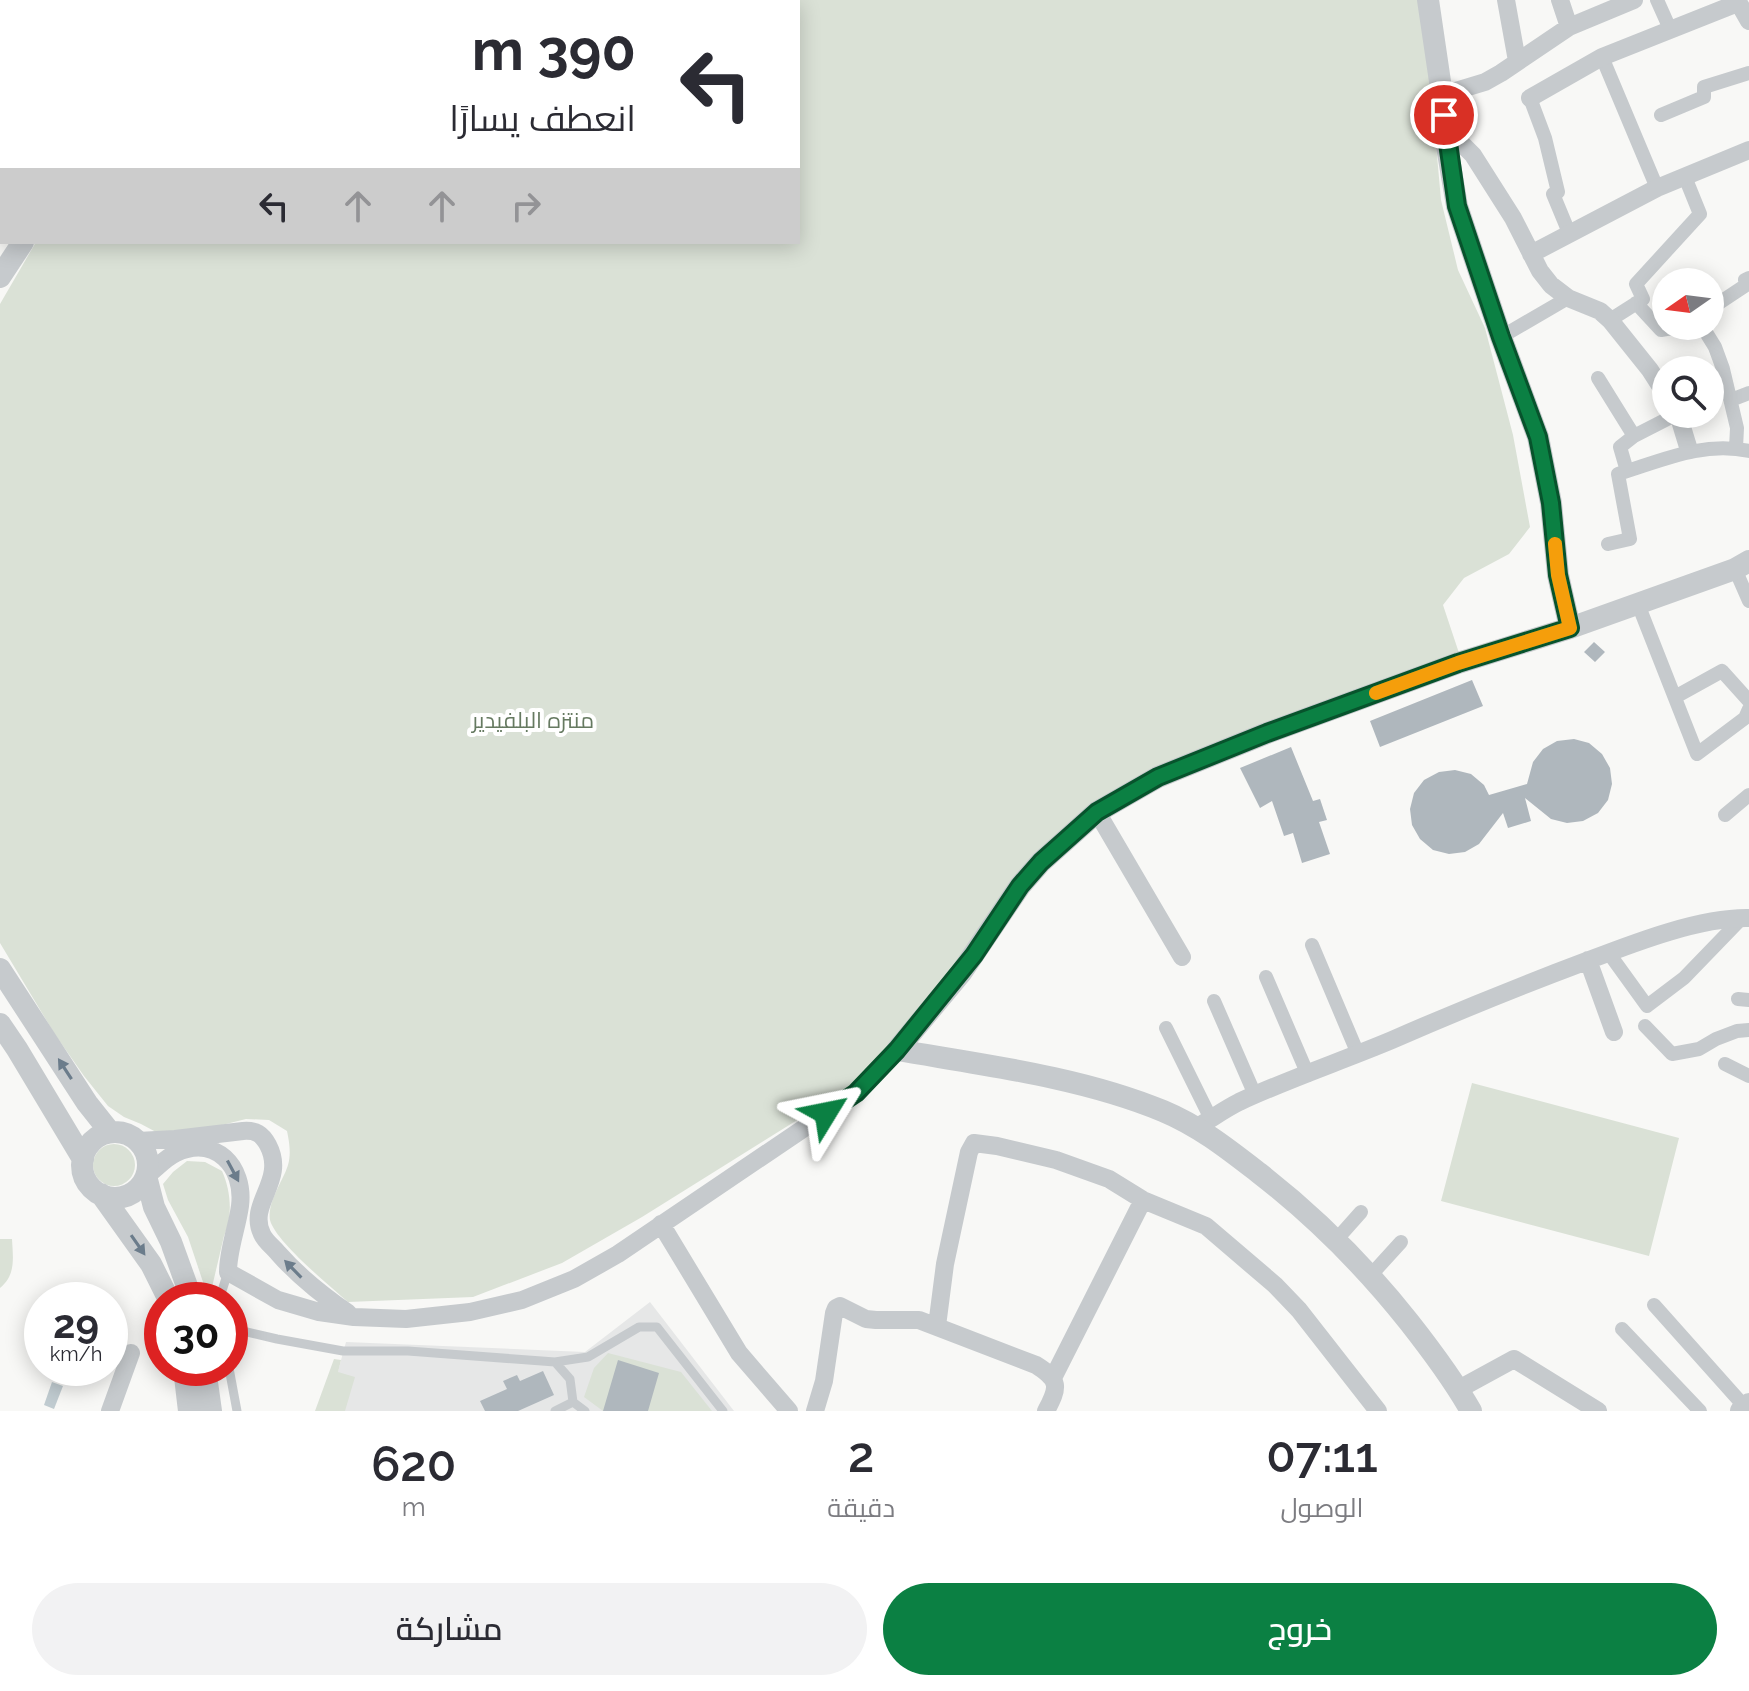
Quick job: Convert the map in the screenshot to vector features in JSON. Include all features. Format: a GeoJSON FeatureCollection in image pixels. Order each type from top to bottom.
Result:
{"type":"FeatureCollection","features":[{"type":"Feature","properties":{"kind":"street"},"geometry":{"type":"LineString","coordinates":[[1428,0],[1457,206],[1538,437],[1555,530],[1558,575],[1570,628]]}},
{"type":"Feature","properties":{"kind":"street"},"geometry":{"type":"LineString","coordinates":[[1506,0],[1517,61]]}},
{"type":"Feature","properties":{"kind":"street"},"geometry":{"type":"LineString","coordinates":[[1560,0],[1569,27]]}},
{"type":"Feature","properties":{"kind":"street"},"geometry":{"type":"LineString","coordinates":[[1442,95],[1485,82],[1569,27],[1634,0]]}},
{"type":"Feature","properties":{"kind":"street"},"geometry":{"type":"LineString","coordinates":[[1657,0],[1670,29]]}},
{"type":"Feature","properties":{"kind":"street"},"geometry":{"type":"LineString","coordinates":[[1570,235],[1553,194],[1558,192],[1545,138],[1530,98],[1602,57],[1738,2],[1749,21]]}},
{"type":"Feature","properties":{"kind":"street"},"geometry":{"type":"LineString","coordinates":[[1602,57],[1657,188]]}},
{"type":"Feature","properties":{"kind":"street"},"geometry":{"type":"LineString","coordinates":[[1661,115],[1704,97],[1704,87],[1749,73]]}},
{"type":"Feature","properties":{"kind":"street"},"geometry":{"type":"LineString","coordinates":[[1445,135],[1473,155],[1551,285],[1568,298],[1600,311],[1652,373]]}},
{"type":"Feature","properties":{"kind":"street"},"geometry":{"type":"LineString","coordinates":[[1531,254],[1657,188],[1749,150]]}},
{"type":"Feature","properties":{"kind":"street"},"geometry":{"type":"LineString","coordinates":[[1610,320],[1643,299],[1636,284],[1700,214],[1685,177]]}},
{"type":"Feature","properties":{"kind":"street"},"geometry":{"type":"LineString","coordinates":[[0,277],[22,244]]}},
{"type":"Feature","properties":{"kind":"street"},"geometry":{"type":"LineString","coordinates":[[1724,300],[1746,285],[1745,280],[1749,278]]}},
{"type":"Feature","properties":{"kind":"street"},"geometry":{"type":"LineString","coordinates":[[1501,337],[1568,298]]}},
{"type":"Feature","properties":{"kind":"street"},"geometry":{"type":"LineString","coordinates":[[1636,303],[1652,320]]}},
{"type":"Feature","properties":{"kind":"street"},"geometry":{"type":"LineString","coordinates":[[1608,544],[1630,539],[1618,474],[1689,450],[1742,449],[1731,400],[1711,340]]}},
{"type":"Feature","properties":{"kind":"street"},"geometry":{"type":"LineString","coordinates":[[1598,378],[1634,436]]}},
{"type":"Feature","properties":{"kind":"street"},"geometry":{"type":"LineString","coordinates":[[1731,400],[1749,393]]}},
{"type":"Feature","properties":{"kind":"street"},"geometry":{"type":"LineString","coordinates":[[1627,471],[1620,447],[1652,427]]}},
{"type":"Feature","properties":{"kind":"street"},"geometry":{"type":"LineString","coordinates":[[1682,428],[1689,450]]}},
{"type":"Feature","properties":{"kind":"street"},"geometry":{"type":"LineString","coordinates":[[146,1176],[172,1155],[200,1148],[215,1151],[230,1162],[240,1181],[240,1204],[228,1272],[278,1300],[319,1312],[406,1319],[470,1312],[522,1300],[574,1279],[618,1254],[856,1093],[897,1050],[974,955],[1020,886],[1041,862],[1097,812],[1158,777],[1267,733],[1458,663],[1570,628],[1742,565],[1749,601]]}},
{"type":"Feature","properties":{"kind":"street"},"geometry":{"type":"LineString","coordinates":[[1638,604],[1697,754],[1745,718],[1749,709]]}},
{"type":"Feature","properties":{"kind":"street"},"geometry":{"type":"LineString","coordinates":[[1675,697],[1722,671],[1749,701]]}},
{"type":"Feature","properties":{"kind":"street"},"geometry":{"type":"LineString","coordinates":[[1725,815],[1749,795]]}},
{"type":"Feature","properties":{"kind":"street"},"geometry":{"type":"LineString","coordinates":[[1097,812],[1182,957]]}},
{"type":"Feature","properties":{"kind":"street"},"geometry":{"type":"LineString","coordinates":[[897,1050],[1079,1085],[1204,1123],[1255,1095],[1608,952],[1690,927],[1746,918]]}},
{"type":"Feature","properties":{"kind":"street"},"geometry":{"type":"LineString","coordinates":[[1608,952],[1647,1006],[1684,978],[1746,918]]}},
{"type":"Feature","properties":{"kind":"street"},"geometry":{"type":"LineString","coordinates":[[1312,945],[1358,1054]]}},
{"type":"Feature","properties":{"kind":"street"},"geometry":{"type":"LineString","coordinates":[[1588,960],[1614,1032]]}},
{"type":"Feature","properties":{"kind":"street"},"geometry":{"type":"LineString","coordinates":[[0,969],[87,1103],[110,1132]]}},
{"type":"Feature","properties":{"kind":"street"},"geometry":{"type":"LineString","coordinates":[[1266,977],[1308,1075]]}},
{"type":"Feature","properties":{"kind":"street"},"geometry":{"type":"LineString","coordinates":[[1214,1001],[1255,1095]]}},
{"type":"Feature","properties":{"kind":"street"},"geometry":{"type":"LineString","coordinates":[[0,1024],[83,1159]]}},
{"type":"Feature","properties":{"kind":"street"},"geometry":{"type":"LineString","coordinates":[[1645,1026],[1672,1054],[1699,1049],[1737,1031],[1749,1030]]}},
{"type":"Feature","properties":{"kind":"street"},"geometry":{"type":"LineString","coordinates":[[1166,1028],[1204,1123],[1217,1140],[1337,1239],[1371,1275],[1459,1389],[1471,1411]]}},
{"type":"Feature","properties":{"kind":"street"},"geometry":{"type":"LineString","coordinates":[[1725,1064],[1749,1076]]}},
{"type":"Feature","properties":{"kind":"street"},"geometry":{"type":"LineString","coordinates":[[138,1141],[243,1131],[261,1135],[272,1153],[274,1170],[260,1207],[258,1218],[262,1235],[294,1272],[354,1317]]}},
{"type":"Feature","properties":{"kind":"street"},"geometry":{"type":"LineString","coordinates":[[101,1194],[122,1197],[133,1193],[146,1176],[146,1154],[138,1141],[125,1133],[110,1132],[94,1139],[86,1150],[83,1172],[88,1183],[101,1194],[151,1264],[160,1282]]}},
{"type":"Feature","properties":{"kind":"street"},"geometry":{"type":"LineString","coordinates":[[937,1326],[945,1264],[969,1152],[974,1143],[997,1146],[1056,1160],[1109,1179],[1143,1200],[1206,1226],[1275,1285],[1299,1310],[1378,1411]]}},
{"type":"Feature","properties":{"kind":"street"},"geometry":{"type":"LineString","coordinates":[[146,1176],[154,1207],[185,1282]]}},
{"type":"Feature","properties":{"kind":"street"},"geometry":{"type":"LineString","coordinates":[[1053,1378],[1143,1200]]}},
{"type":"Feature","properties":{"kind":"street"},"geometry":{"type":"LineString","coordinates":[[1337,1239],[1361,1212]]}},
{"type":"Feature","properties":{"kind":"street"},"geometry":{"type":"LineString","coordinates":[[661,1224],[739,1353],[789,1411]]}},
{"type":"Feature","properties":{"kind":"street"},"geometry":{"type":"LineString","coordinates":[[1371,1275],[1401,1242]]}},
{"type":"Feature","properties":{"kind":"street"},"geometry":{"type":"LineString","coordinates":[[1654,1305],[1745,1408]]}},
{"type":"Feature","properties":{"kind":"street"},"geometry":{"type":"LineString","coordinates":[[815,1411],[824,1381],[836,1308],[840,1306],[866,1319],[919,1320],[1036,1365],[1056,1382],[1055,1394],[1046,1411]]}},
{"type":"Feature","properties":{"kind":"street"},"geometry":{"type":"LineString","coordinates":[[1622,1329],[1700,1411]]}},
{"type":"Feature","properties":{"kind":"street"},"geometry":{"type":"LineString","coordinates":[[110,1411],[131,1353]]}},
{"type":"Feature","properties":{"kind":"street"},"geometry":{"type":"LineString","coordinates":[[1459,1389],[1514,1359],[1598,1411]]}},
{"type":"Feature","properties":{"kind":"street"},"geometry":{"type":"LineString","coordinates":[[186,1386],[189,1411]]}},
{"type":"Feature","properties":{"kind":"street"},"geometry":{"type":"LineString","coordinates":[[208,1386],[211,1411]]}},
{"type":"Feature","properties":{"kind":"lane"},"geometry":{"type":"LineString","coordinates":[[225,1282],[228,1272]]}},
{"type":"Feature","properties":{"kind":"lane"},"geometry":{"type":"LineString","coordinates":[[248,1332],[343,1351],[408,1351],[555,1362],[588,1357],[639,1327],[657,1327],[723,1411]]}},
{"type":"Feature","properties":{"kind":"lane"},"geometry":{"type":"LineString","coordinates":[[555,1362],[570,1379],[573,1402],[585,1411]]}},
{"type":"Feature","properties":{"kind":"lane"},"geometry":{"type":"LineString","coordinates":[[232,1386],[237,1411]]}},
{"type":"Feature","properties":{"kind":"lane"},"geometry":{"type":"LineString","coordinates":[[555,1411],[573,1402]]}},
{"type":"Feature","properties":{"kind":"shaded area"},"geometry":{"type":"Polygon","coordinates":[[[650,1302],[734,1411],[327,1411],[346,1342],[585,1352],[650,1302]]]}},
{"type":"Feature","properties":{"kind":"shaded area"},"geometry":{"type":"Polygon","coordinates":[[[51,1386],[63,1386],[54,1409],[44,1405],[51,1386]]]}},
{"type":"Feature","properties":{"kind":"green space","name":"منتزه البلفيدير"},"geometry":{"type":"Polygon","coordinates":[[[800,0],[1420,0],[1441,200],[1458,270],[1485,328],[1513,435],[1530,527],[1509,554],[1464,578],[1443,605],[1460,656],[1099,807],[859,1089],[834,1097],[642,1217],[562,1263],[473,1297],[348,1302],[292,1251],[270,1220],[271,1204],[289,1161],[287,1131],[269,1120],[246,1119],[198,1131],[156,1132],[124,1117],[108,1106],[84,1076],[54,1033],[0,943],[0,304],[35,244],[800,244],[800,0]]]}},
{"type":"Feature","properties":{"kind":"green space"},"geometry":{"type":"Polygon","coordinates":[[[1472,1083],[1679,1138],[1649,1256],[1441,1201],[1472,1083]]]}},
{"type":"Feature","properties":{"kind":"green space"},"geometry":{"type":"Polygon","coordinates":[[[114,1144],[129,1150],[135,1165],[129,1180],[114,1186],[99,1180],[93,1165],[99,1150],[114,1144]]]}},
{"type":"Feature","properties":{"kind":"green space"},"geometry":{"type":"Polygon","coordinates":[[[187,1161],[205,1162],[222,1171],[230,1212],[213,1282],[203,1282],[188,1237],[168,1200],[163,1184],[187,1161]]]}},
{"type":"Feature","properties":{"kind":"green space"},"geometry":{"type":"Polygon","coordinates":[[[0,1239],[12,1239],[13,1259],[9,1278],[0,1288],[0,1239]]]}},
{"type":"Feature","properties":{"kind":"green space"},"geometry":{"type":"Polygon","coordinates":[[[608,1353],[681,1372],[712,1411],[603,1411],[584,1397],[594,1368],[608,1353]]]}},
{"type":"Feature","properties":{"kind":"green space"},"geometry":{"type":"Polygon","coordinates":[[[334,1359],[341,1360],[338,1372],[355,1377],[345,1411],[315,1411],[334,1359]]]}},
{"type":"Feature","properties":{"kind":"building"},"geometry":{"type":"Polygon","coordinates":[[[1594,642],[1605,652],[1595,662],[1584,652],[1594,642]]]}},
{"type":"Feature","properties":{"kind":"building"},"geometry":{"type":"Polygon","coordinates":[[[1472,680],[1483,706],[1380,747],[1370,721],[1472,680]]]}},
{"type":"Feature","properties":{"kind":"building"},"geometry":{"type":"Polygon","coordinates":[[[1574,739],[1589,743],[1602,754],[1610,768],[1612,784],[1608,800],[1598,813],[1583,821],[1567,823],[1551,819],[1525,798],[1531,821],[1508,828],[1503,813],[1479,844],[1465,852],[1449,854],[1433,850],[1420,839],[1412,825],[1410,809],[1414,793],[1424,780],[1439,772],[1455,770],[1471,774],[1484,785],[1489,795],[1527,784],[1533,762],[1543,749],[1557,741],[1574,739]]]}},
{"type":"Feature","properties":{"kind":"building"},"geometry":{"type":"Polygon","coordinates":[[[1291,747],[1313,801],[1320,799],[1327,820],[1319,822],[1330,854],[1302,863],[1293,833],[1284,836],[1272,801],[1260,808],[1240,768],[1291,747]]]}},
{"type":"Feature","properties":{"kind":"building"},"geometry":{"type":"Polygon","coordinates":[[[618,1360],[659,1373],[648,1411],[603,1411],[618,1360]]]}},
{"type":"Feature","properties":{"kind":"building"},"geometry":{"type":"Polygon","coordinates":[[[543,1371],[554,1395],[518,1411],[485,1411],[480,1401],[507,1389],[503,1381],[517,1375],[520,1381],[543,1371]]]}},
{"type":"Feature","properties":{"kind":"slow traffic"},"geometry":{"type":"LineString","coordinates":[[1376,693],[1570,628],[1558,575],[1555,544]]}},
{"type":"Feature","properties":{"kind":"route"},"geometry":{"type":"LineString","coordinates":[[826,1113],[856,1093],[897,1050],[974,955],[1020,886],[1041,862],[1097,812],[1158,777],[1267,733],[1458,663],[1570,628],[1558,575],[1555,530],[1538,437],[1457,206],[1444,115]]}}]}
